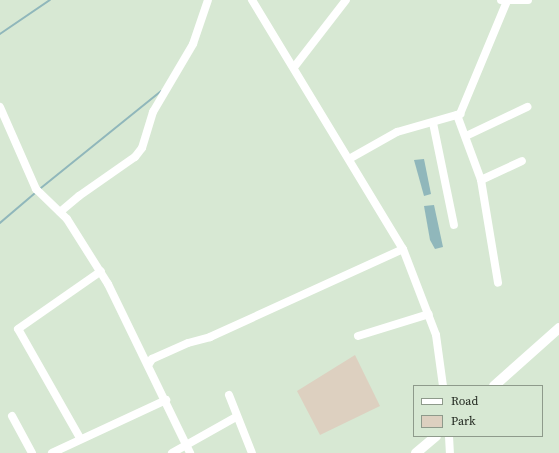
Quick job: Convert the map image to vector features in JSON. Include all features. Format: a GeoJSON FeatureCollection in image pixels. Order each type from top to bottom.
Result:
{"type":"FeatureCollection","features":[{"type":"Feature","properties":{"kind":"main road"},"geometry":{"type":"LineString","coordinates":[[495,385],[559,328]]}},
{"type":"Feature","properties":{"kind":"main road"},"geometry":{"type":"LineString","coordinates":[[416,453],[435,437]]}},
{"type":"Feature","properties":{"kind":"street"},"geometry":{"type":"LineString","coordinates":[[60,212],[79,196],[135,157],[142,148],[153,112],[193,44],[208,0]]}},
{"type":"Feature","properties":{"kind":"street"},"geometry":{"type":"LineString","coordinates":[[252,0],[294,66],[403,249],[436,335],[443,385]]}},
{"type":"Feature","properties":{"kind":"street"},"geometry":{"type":"LineString","coordinates":[[294,66],[346,0]]}},
{"type":"Feature","properties":{"kind":"street"},"geometry":{"type":"LineString","coordinates":[[349,159],[397,132],[433,123],[460,114],[504,1],[528,0]]}},
{"type":"Feature","properties":{"kind":"street"},"geometry":{"type":"LineString","coordinates":[[0,107],[36,189],[60,212],[101,271],[149,364],[190,453]]}},
{"type":"Feature","properties":{"kind":"street"},"geometry":{"type":"LineString","coordinates":[[466,136],[527,107]]}},
{"type":"Feature","properties":{"kind":"street"},"geometry":{"type":"LineString","coordinates":[[456,115],[466,136],[481,180],[498,283]]}},
{"type":"Feature","properties":{"kind":"street"},"geometry":{"type":"LineString","coordinates":[[433,123],[454,225]]}},
{"type":"Feature","properties":{"kind":"street"},"geometry":{"type":"LineString","coordinates":[[481,180],[522,161]]}},
{"type":"Feature","properties":{"kind":"street"},"geometry":{"type":"LineString","coordinates":[[149,364],[152,359],[188,343],[223,331],[403,249]]}},
{"type":"Feature","properties":{"kind":"street"},"geometry":{"type":"LineString","coordinates":[[80,438],[18,328],[101,271]]}},
{"type":"Feature","properties":{"kind":"street"},"geometry":{"type":"LineString","coordinates":[[358,336],[428,314]]}},
{"type":"Feature","properties":{"kind":"street"},"geometry":{"type":"LineString","coordinates":[[229,395],[236,418],[252,453]]}},
{"type":"Feature","properties":{"kind":"street"},"geometry":{"type":"LineString","coordinates":[[52,453],[80,438],[166,400]]}},
{"type":"Feature","properties":{"kind":"street"},"geometry":{"type":"LineString","coordinates":[[12,416],[32,453]]}},
{"type":"Feature","properties":{"kind":"street"},"geometry":{"type":"LineString","coordinates":[[172,453],[236,418]]}},
{"type":"Feature","properties":{"kind":"street"},"geometry":{"type":"LineString","coordinates":[[449,437],[450,453]]}},
{"type":"Feature","properties":{"kind":"green space"},"geometry":{"type":"Polygon","coordinates":[[[355,355],[380,406],[320,435],[297,391],[355,355]]]}},
{"type":"Feature","properties":{"kind":"water"},"geometry":{"type":"Polygon","coordinates":[[[424,159],[431,194],[424,196],[414,160],[424,159]]]}},
{"type":"Feature","properties":{"kind":"water"},"geometry":{"type":"Polygon","coordinates":[[[434,205],[443,247],[435,249],[430,240],[424,206],[434,205]]]}},
{"type":"Feature","properties":{"kind":"waterway"},"geometry":{"type":"LineString","coordinates":[[0,34],[50,0]]}},
{"type":"Feature","properties":{"kind":"waterway"},"geometry":{"type":"LineString","coordinates":[[41,188],[161,91]]}},
{"type":"Feature","properties":{"kind":"waterway"},"geometry":{"type":"LineString","coordinates":[[0,223],[34,194]]}}]}
